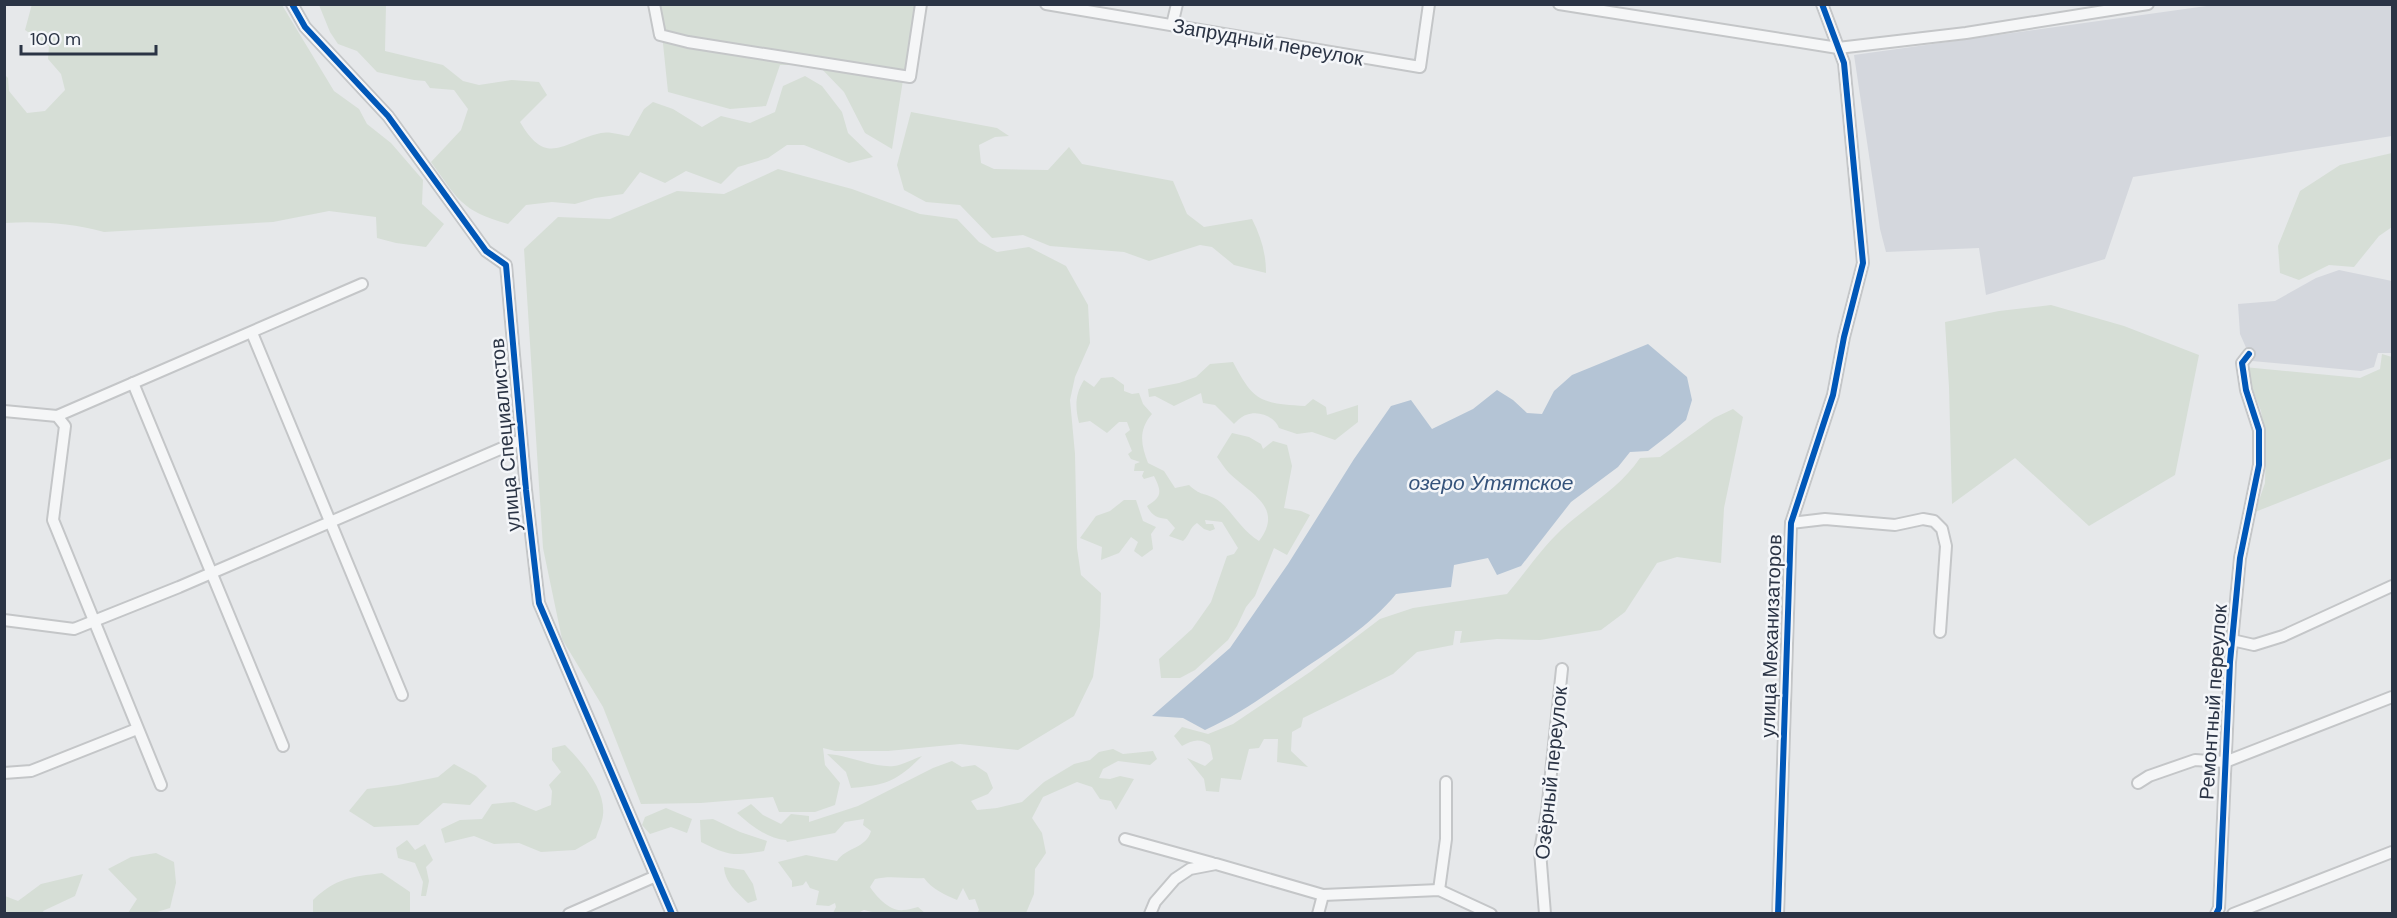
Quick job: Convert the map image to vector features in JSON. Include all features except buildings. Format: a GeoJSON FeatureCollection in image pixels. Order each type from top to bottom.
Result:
{"type":"FeatureCollection","features":[{"type":"Feature","properties":{"kind":"street","name":"улица Специалистов"},"geometry":{"type":"LineString","coordinates":[[292,4],[305,27],[388,116],[486,251],[506,266],[538,603],[672,914]]}},
{"type":"Feature","properties":{"kind":"street"},"geometry":{"type":"LineString","coordinates":[[654,4],[660,35],[688,42],[910,77],[921,4]]}},
{"type":"Feature","properties":{"kind":"street","name":"Запрудный переулок"},"geometry":{"type":"LineString","coordinates":[[1046,4],[1420,67],[1429,4]]}},
{"type":"Feature","properties":{"kind":"street"},"geometry":{"type":"LineString","coordinates":[[1172,25],[1177,4]]}},
{"type":"Feature","properties":{"kind":"street"},"geometry":{"type":"LineString","coordinates":[[1559,4],[1838,48],[1966,33],[2148,4]]}},
{"type":"Feature","properties":{"kind":"street","name":"улица Механизаторов"},"geometry":{"type":"LineString","coordinates":[[1778,914],[1791,523],[1833,395],[1844,337],[1863,263],[1844,63],[1822,4]]}},
{"type":"Feature","properties":{"kind":"street"},"geometry":{"type":"LineString","coordinates":[[4,411],[57,416],[362,284]]}},
{"type":"Feature","properties":{"kind":"street"},"geometry":{"type":"LineString","coordinates":[[252,333],[402,695]]}},
{"type":"Feature","properties":{"kind":"street","name":"Ремонтный переулок"},"geometry":{"type":"LineString","coordinates":[[2216,914],[2219,908],[2232,640],[2240,558],[2259,465],[2259,430],[2246,390],[2242,363],[2249,354]]}},
{"type":"Feature","properties":{"kind":"street"},"geometry":{"type":"LineString","coordinates":[[133,383],[283,746]]}},
{"type":"Feature","properties":{"kind":"street"},"geometry":{"type":"LineString","coordinates":[[57,416],[65,426],[53,520],[161,785]]}},
{"type":"Feature","properties":{"kind":"street"},"geometry":{"type":"LineString","coordinates":[[4,620],[74,629],[521,440]]}},
{"type":"Feature","properties":{"kind":"street"},"geometry":{"type":"LineString","coordinates":[[1791,523],[1825,519],[1895,525],[1923,519],[1934,521],[1942,529],[1946,546],[1940,632]]}},
{"type":"Feature","properties":{"kind":"street"},"geometry":{"type":"LineString","coordinates":[[2232,640],[2254,645],[2283,636],[2392,586]]}},
{"type":"Feature","properties":{"kind":"street","name":"Озёрный переулок"},"geometry":{"type":"LineString","coordinates":[[1545,914],[1540,851],[1548,806],[1562,669]]}},
{"type":"Feature","properties":{"kind":"street"},"geometry":{"type":"LineString","coordinates":[[2138,783],[2149,776],[2195,760],[2225,762],[2392,697]]}},
{"type":"Feature","properties":{"kind":"street"},"geometry":{"type":"LineString","coordinates":[[4,773],[31,771],[137,729]]}},
{"type":"Feature","properties":{"kind":"street"},"geometry":{"type":"LineString","coordinates":[[1439,890],[1446,838],[1446,782]]}},
{"type":"Feature","properties":{"kind":"street"},"geometry":{"type":"LineString","coordinates":[[1125,839],[1323,895],[1439,890],[1491,914]]}},
{"type":"Feature","properties":{"kind":"street"},"geometry":{"type":"LineString","coordinates":[[2233,914],[2392,852]]}},
{"type":"Feature","properties":{"kind":"street"},"geometry":{"type":"LineString","coordinates":[[1150,914],[1155,902],[1175,879],[1190,869],[1216,864]]}},
{"type":"Feature","properties":{"kind":"street"},"geometry":{"type":"LineString","coordinates":[[569,914],[656,876]]}},
{"type":"Feature","properties":{"kind":"street"},"geometry":{"type":"LineString","coordinates":[[1318,914],[1323,895]]}},
{"type":"Feature","properties":{"kind":"shaded area"},"geometry":{"type":"Polygon","coordinates":[[[32,4],[282,5],[334,91],[359,109],[367,124],[391,143],[423,180],[422,204],[444,224],[426,247],[377,238],[376,217],[329,211],[273,222],[104,232],[54,223],[5,223],[5,75],[8,78],[9,91],[27,113],[45,111],[65,90],[61,74],[48,59],[49,46],[25,30],[32,4]]]}},
{"type":"Feature","properties":{"kind":"shaded area"},"geometry":{"type":"Polygon","coordinates":[[[2221,4],[2392,5],[2392,136],[2133,177],[2105,259],[1986,295],[1979,248],[1886,252],[1880,229],[1854,55],[2221,4]]]}},
{"type":"Feature","properties":{"kind":"shaded area"},"geometry":{"type":"Polygon","coordinates":[[[319,5],[386,5],[385,51],[443,65],[463,81],[479,85],[512,80],[539,82],[547,95],[520,122],[530,136],[547,148],[565,146],[604,133],[629,136],[644,109],[653,102],[673,109],[702,127],[721,116],[750,123],[775,112],[783,86],[805,76],[822,86],[842,112],[848,133],[873,157],[849,163],[804,145],[787,145],[768,158],[738,167],[721,184],[686,171],[665,183],[640,172],[623,194],[575,204],[552,202],[526,205],[508,224],[480,214],[462,202],[431,162],[461,130],[468,109],[454,90],[430,88],[425,81],[377,72],[357,51],[338,44],[330,32],[319,5]]]}},
{"type":"Feature","properties":{"kind":"shaded area"},"geometry":{"type":"Polygon","coordinates":[[[659,5],[915,5],[892,149],[865,133],[844,92],[818,65],[780,65],[766,106],[730,109],[668,92],[659,5]]]}},
{"type":"Feature","properties":{"kind":"shaded area"},"geometry":{"type":"Polygon","coordinates":[[[911,112],[997,128],[1009,136],[995,137],[979,145],[981,163],[994,169],[1048,170],[1069,147],[1082,164],[1173,181],[1187,214],[1204,227],[1252,219],[1262,245],[1266,273],[1234,265],[1212,247],[1200,245],[1149,261],[1124,252],[1050,246],[1023,235],[992,238],[960,205],[926,202],[904,190],[897,165],[911,112]]]}},
{"type":"Feature","properties":{"kind":"shaded area"},"geometry":{"type":"Polygon","coordinates":[[[2392,153],[2392,227],[2379,236],[2354,267],[2329,265],[2299,280],[2280,273],[2278,246],[2300,191],[2340,165],[2392,153]]]}},
{"type":"Feature","properties":{"kind":"shaded area"},"geometry":{"type":"Polygon","coordinates":[[[778,169],[852,189],[920,214],[957,219],[979,242],[997,252],[1029,247],[1066,266],[1088,305],[1090,343],[1075,377],[1070,400],[1075,454],[1077,548],[1081,575],[1101,593],[1100,626],[1093,677],[1074,716],[1018,750],[960,744],[888,751],[835,751],[823,748],[825,765],[840,783],[835,805],[815,812],[779,812],[773,797],[701,803],[641,804],[603,707],[562,639],[543,548],[524,249],[558,217],[610,219],[677,191],[724,194],[778,169]]]}},
{"type":"Feature","properties":{"kind":"shaded area"},"geometry":{"type":"Polygon","coordinates":[[[2339,270],[2392,281],[2392,353],[2378,353],[2374,367],[2361,371],[2252,361],[2240,334],[2238,304],[2275,301],[2316,278],[2339,270]]]}},
{"type":"Feature","properties":{"kind":"shaded area"},"geometry":{"type":"Polygon","coordinates":[[[2051,305],[2124,326],[2199,355],[2175,475],[2089,526],[2015,458],[1952,504],[1945,322],[1999,311],[2051,305]]]}},
{"type":"Feature","properties":{"kind":"shaded area"},"geometry":{"type":"Polygon","coordinates":[[[2382,354],[2392,357],[2392,458],[2255,512],[2265,483],[2266,443],[2261,411],[2244,367],[2360,378],[2380,369],[2382,354]]]}},
{"type":"Feature","properties":{"kind":"shaded area"},"geometry":{"type":"Polygon","coordinates":[[[1233,362],[1253,393],[1260,398],[1305,406],[1313,399],[1326,407],[1327,415],[1358,405],[1358,422],[1335,440],[1312,432],[1297,434],[1279,428],[1270,417],[1256,413],[1244,416],[1234,424],[1215,405],[1203,403],[1201,393],[1174,406],[1155,396],[1149,397],[1148,389],[1196,377],[1210,364],[1233,362]]]}},
{"type":"Feature","properties":{"kind":"shaded area"},"geometry":{"type":"Polygon","coordinates":[[[1113,377],[1124,385],[1124,391],[1132,394],[1139,393],[1143,404],[1152,414],[1144,426],[1142,444],[1148,463],[1164,471],[1175,488],[1189,485],[1219,501],[1259,541],[1266,529],[1268,519],[1266,510],[1254,494],[1227,471],[1217,457],[1232,433],[1249,437],[1261,444],[1263,449],[1273,441],[1287,445],[1292,466],[1284,508],[1310,515],[1287,555],[1274,548],[1255,596],[1246,607],[1228,640],[1195,670],[1180,678],[1161,678],[1159,659],[1192,629],[1211,602],[1227,556],[1234,554],[1238,548],[1222,522],[1205,520],[1206,524],[1213,524],[1215,529],[1210,531],[1197,523],[1183,541],[1169,536],[1175,528],[1167,519],[1153,514],[1147,506],[1156,500],[1159,494],[1154,476],[1144,479],[1142,476],[1144,471],[1134,471],[1135,464],[1140,462],[1131,459],[1128,454],[1132,451],[1125,434],[1130,430],[1127,422],[1119,422],[1107,433],[1090,421],[1079,423],[1077,401],[1084,380],[1094,387],[1101,378],[1113,377]]]}},
{"type":"Feature","properties":{"kind":"shaded area"},"geometry":{"type":"Polygon","coordinates":[[[1733,409],[1743,417],[1724,508],[1721,563],[1677,557],[1657,563],[1625,612],[1601,630],[1540,640],[1497,639],[1460,643],[1462,631],[1455,631],[1453,645],[1417,652],[1393,674],[1303,718],[1301,727],[1292,732],[1291,751],[1308,767],[1277,762],[1278,739],[1264,739],[1259,748],[1249,749],[1241,780],[1221,778],[1219,792],[1206,791],[1204,779],[1187,758],[1205,766],[1213,759],[1210,745],[1203,741],[1196,741],[1182,746],[1174,736],[1182,727],[1208,734],[1233,724],[1310,672],[1380,619],[1413,608],[1507,594],[1554,537],[1613,488],[1640,458],[1660,457],[1714,418],[1733,409]]]}},
{"type":"Feature","properties":{"kind":"shaded area"},"geometry":{"type":"Polygon","coordinates":[[[1124,500],[1136,500],[1143,521],[1156,527],[1151,534],[1153,549],[1142,557],[1134,551],[1138,542],[1131,537],[1119,553],[1101,560],[1102,547],[1080,538],[1096,516],[1110,511],[1124,500]]]}},
{"type":"Feature","properties":{"kind":"shaded area"},"geometry":{"type":"Polygon","coordinates":[[[565,745],[592,777],[601,796],[603,815],[596,838],[575,850],[541,852],[519,843],[494,844],[474,836],[445,843],[441,829],[460,820],[482,819],[492,804],[514,802],[536,811],[551,805],[552,791],[549,785],[561,772],[552,760],[552,748],[565,745]]]}},
{"type":"Feature","properties":{"kind":"shaded area"},"geometry":{"type":"Polygon","coordinates":[[[1113,749],[1123,754],[1153,751],[1157,759],[1150,765],[1118,761],[1103,769],[1099,778],[1110,779],[1120,776],[1134,779],[1116,810],[1111,801],[1100,799],[1092,787],[1077,782],[1043,797],[1032,818],[1042,833],[1046,853],[1035,869],[1034,894],[1026,913],[977,913],[979,910],[975,899],[969,900],[963,888],[957,900],[943,894],[924,878],[893,877],[875,879],[870,887],[893,909],[905,910],[918,907],[925,913],[876,913],[864,910],[858,913],[833,913],[835,903],[829,906],[816,905],[819,891],[810,888],[806,881],[803,885],[792,887],[792,881],[778,862],[806,855],[837,861],[868,837],[871,831],[863,825],[864,819],[845,822],[835,833],[787,842],[760,831],[737,813],[751,804],[763,815],[781,824],[791,814],[809,816],[809,822],[858,806],[933,768],[952,761],[962,767],[975,765],[987,773],[993,788],[988,794],[971,801],[977,810],[997,808],[1022,802],[1044,782],[1074,764],[1090,760],[1099,752],[1113,749]]]}},
{"type":"Feature","properties":{"kind":"shaded area"},"geometry":{"type":"Polygon","coordinates":[[[827,754],[886,766],[894,766],[922,756],[905,772],[890,781],[851,788],[846,772],[827,754]]]}},
{"type":"Feature","properties":{"kind":"shaded area"},"geometry":{"type":"Polygon","coordinates":[[[454,764],[476,776],[487,786],[470,805],[443,803],[418,825],[374,827],[349,811],[367,789],[438,777],[454,764]]]}},
{"type":"Feature","properties":{"kind":"shaded area"},"geometry":{"type":"Polygon","coordinates":[[[666,808],[692,819],[687,833],[671,827],[650,834],[642,825],[645,817],[666,808]]]}},
{"type":"Feature","properties":{"kind":"shaded area"},"geometry":{"type":"Polygon","coordinates":[[[713,819],[740,832],[767,841],[764,851],[731,854],[701,842],[700,820],[713,819]]]}},
{"type":"Feature","properties":{"kind":"shaded area"},"geometry":{"type":"Polygon","coordinates":[[[407,840],[415,850],[425,844],[433,860],[426,867],[429,881],[426,896],[421,896],[423,882],[415,863],[398,858],[396,848],[407,840]]]}},
{"type":"Feature","properties":{"kind":"shaded area"},"geometry":{"type":"Polygon","coordinates":[[[156,853],[174,862],[176,883],[170,908],[154,913],[128,913],[137,899],[108,869],[131,857],[156,853]]]}},
{"type":"Feature","properties":{"kind":"shaded area"},"geometry":{"type":"Polygon","coordinates":[[[724,867],[744,870],[753,884],[757,900],[748,903],[732,887],[724,867]]]}},
{"type":"Feature","properties":{"kind":"shaded area"},"geometry":{"type":"Polygon","coordinates":[[[382,873],[410,892],[410,913],[313,913],[313,900],[329,887],[344,880],[382,873]]]}},
{"type":"Feature","properties":{"kind":"shaded area"},"geometry":{"type":"Polygon","coordinates":[[[83,874],[75,896],[43,911],[44,913],[5,913],[5,896],[18,901],[41,884],[83,874]]]}},
{"type":"Feature","properties":{"kind":"water","name":"озеро Утятское"},"geometry":{"type":"Polygon","coordinates":[[[1648,344],[1687,377],[1692,400],[1686,420],[1648,451],[1630,452],[1618,467],[1571,502],[1521,566],[1497,575],[1488,558],[1454,565],[1451,587],[1396,594],[1375,616],[1338,645],[1230,718],[1205,730],[1183,718],[1152,716],[1230,648],[1391,406],[1411,400],[1432,429],[1473,409],[1497,390],[1527,413],[1542,414],[1554,391],[1572,375],[1648,344]]]}},
{"type":"Feature","properties":{"kind":"cycle path"},"geometry":{"type":"LineString","coordinates":[[292,4],[305,27],[388,116],[486,251],[506,265],[526,490],[539,603],[672,914]]}},
{"type":"Feature","properties":{"kind":"cycle path"},"geometry":{"type":"LineString","coordinates":[[1778,914],[1791,523],[1833,395],[1844,337],[1863,263],[1844,63],[1822,4]]}},
{"type":"Feature","properties":{"kind":"cycle path"},"geometry":{"type":"LineString","coordinates":[[2216,914],[2219,908],[2230,662],[2240,558],[2259,465],[2259,430],[2246,390],[2242,363],[2249,354]]}}]}
